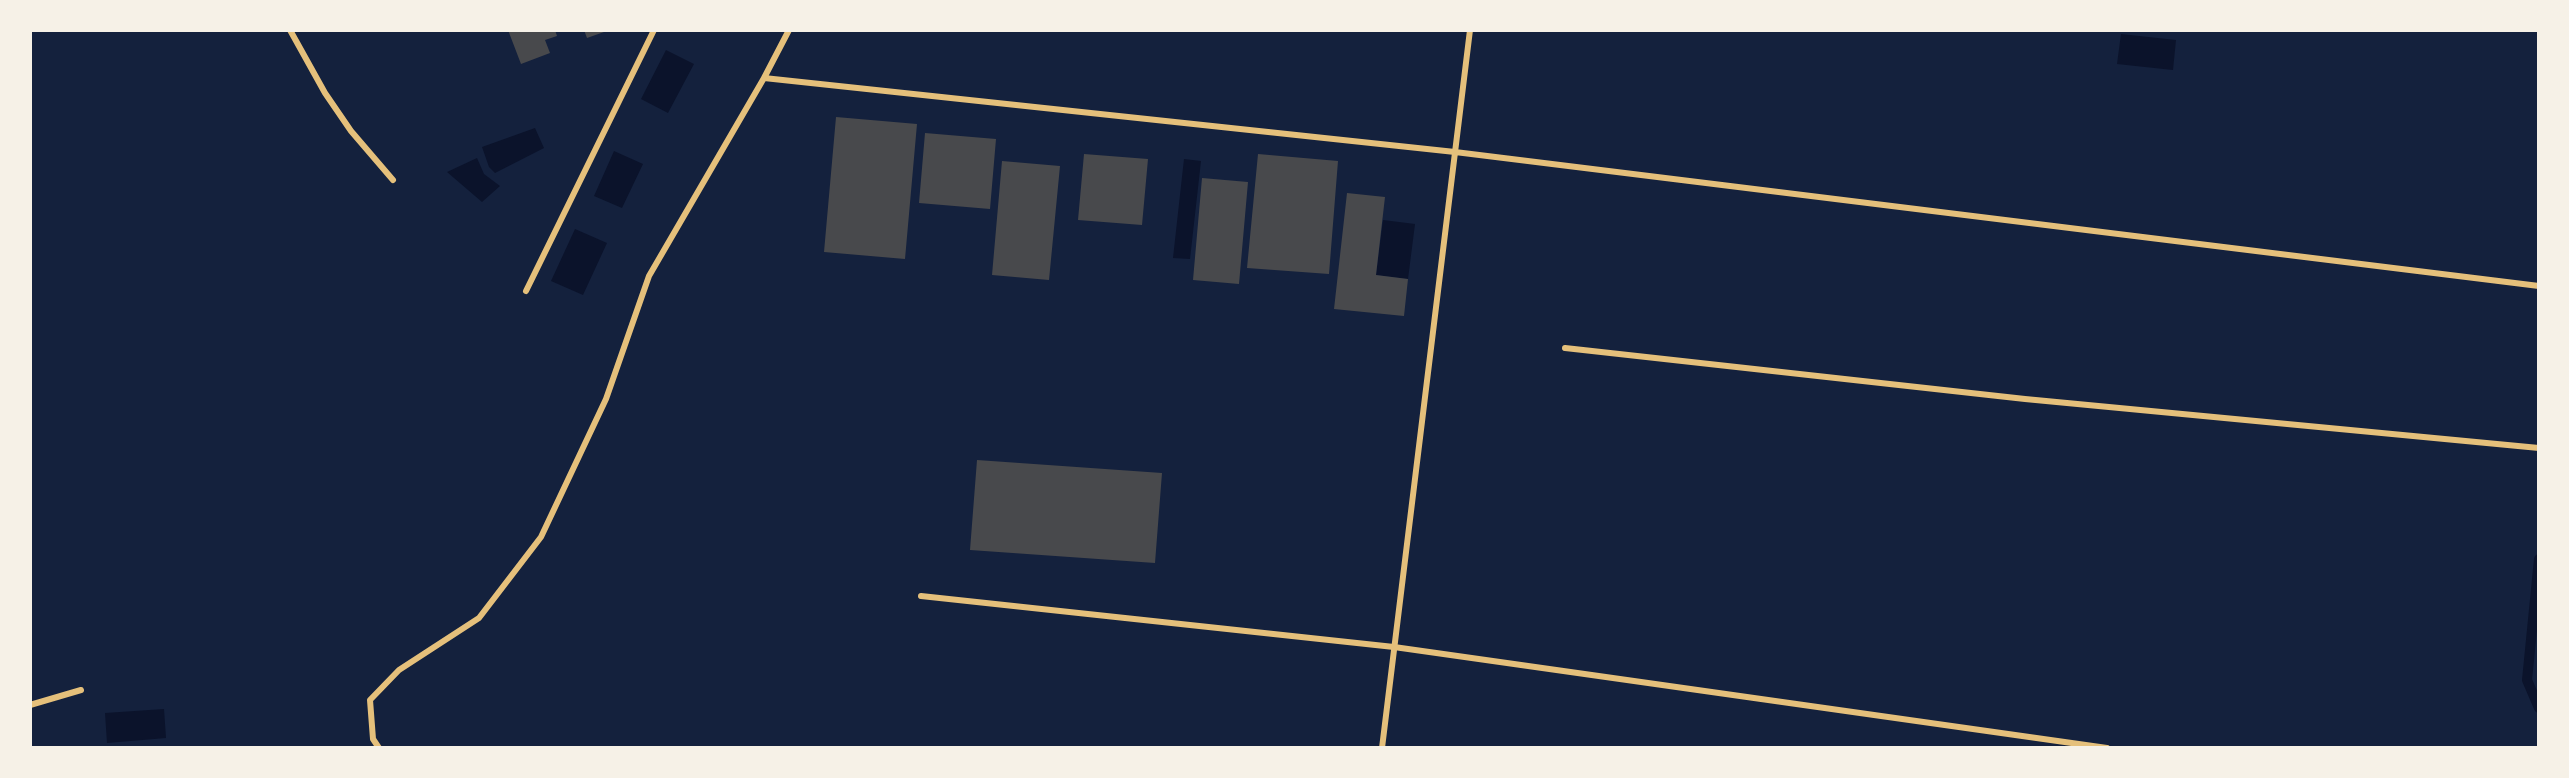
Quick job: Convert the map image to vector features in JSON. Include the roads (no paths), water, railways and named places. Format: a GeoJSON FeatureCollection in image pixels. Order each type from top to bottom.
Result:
{"type":"FeatureCollection","features":[{"type":"Feature","properties":{"kind":"street"},"geometry":{"type":"LineString","coordinates":[[290,30],[325,93],[351,131],[393,180]]}},
{"type":"Feature","properties":{"kind":"street"},"geometry":{"type":"LineString","coordinates":[[526,291],[654,30]]}},
{"type":"Feature","properties":{"kind":"street"},"geometry":{"type":"LineString","coordinates":[[379,748],[373,739],[370,700],[399,670],[479,618],[541,537],[606,399],[649,276],[764,78],[789,30]]}},
{"type":"Feature","properties":{"kind":"street"},"geometry":{"type":"LineString","coordinates":[[1382,748],[1470,30]]}},
{"type":"Feature","properties":{"kind":"street"},"geometry":{"type":"LineString","coordinates":[[764,78],[1455,152],[2539,286]]}},
{"type":"Feature","properties":{"kind":"street"},"geometry":{"type":"LineString","coordinates":[[1565,348],[2013,398],[2539,448]]}},
{"type":"Feature","properties":{"kind":"street"},"geometry":{"type":"LineString","coordinates":[[921,597],[1394,647],[2107,748]]}},
{"type":"Feature","properties":{"kind":"street"},"geometry":{"type":"LineString","coordinates":[[30,705],[81,690]]}},
{"type":"Feature","properties":{"kind":"water"},"geometry":{"type":"Polygon","coordinates":[[[2121,34],[2176,40],[2173,70],[2117,64],[2121,34]]]}},
{"type":"Feature","properties":{"kind":"water"},"geometry":{"type":"Polygon","coordinates":[[[666,50],[694,64],[668,113],[641,99],[666,50]]]}},
{"type":"Feature","properties":{"kind":"water"},"geometry":{"type":"Polygon","coordinates":[[[535,128],[544,148],[495,173],[489,167],[482,147],[535,128]]]}},
{"type":"Feature","properties":{"kind":"water"},"geometry":{"type":"Polygon","coordinates":[[[614,151],[643,164],[622,208],[594,196],[614,151]]]}},
{"type":"Feature","properties":{"kind":"water"},"geometry":{"type":"Polygon","coordinates":[[[477,158],[484,174],[500,186],[482,202],[447,172],[477,158]]]}},
{"type":"Feature","properties":{"kind":"water"},"geometry":{"type":"Polygon","coordinates":[[[1184,159],[1201,161],[1190,259],[1173,258],[1184,159]]]}},
{"type":"Feature","properties":{"kind":"water"},"geometry":{"type":"Polygon","coordinates":[[[1383,220],[1415,224],[1408,279],[1376,275],[1383,220]]]}},
{"type":"Feature","properties":{"kind":"water"},"geometry":{"type":"Polygon","coordinates":[[[575,229],[607,243],[583,295],[551,281],[575,229]]]}},
{"type":"Feature","properties":{"kind":"water"},"geometry":{"type":"Polygon","coordinates":[[[164,709],[166,738],[107,743],[105,713],[164,709]]]}},
{"type":"Feature","properties":{"kind":"waterway"},"geometry":{"type":"LineString","coordinates":[[2539,559],[2527,680],[2539,708]]}}]}
